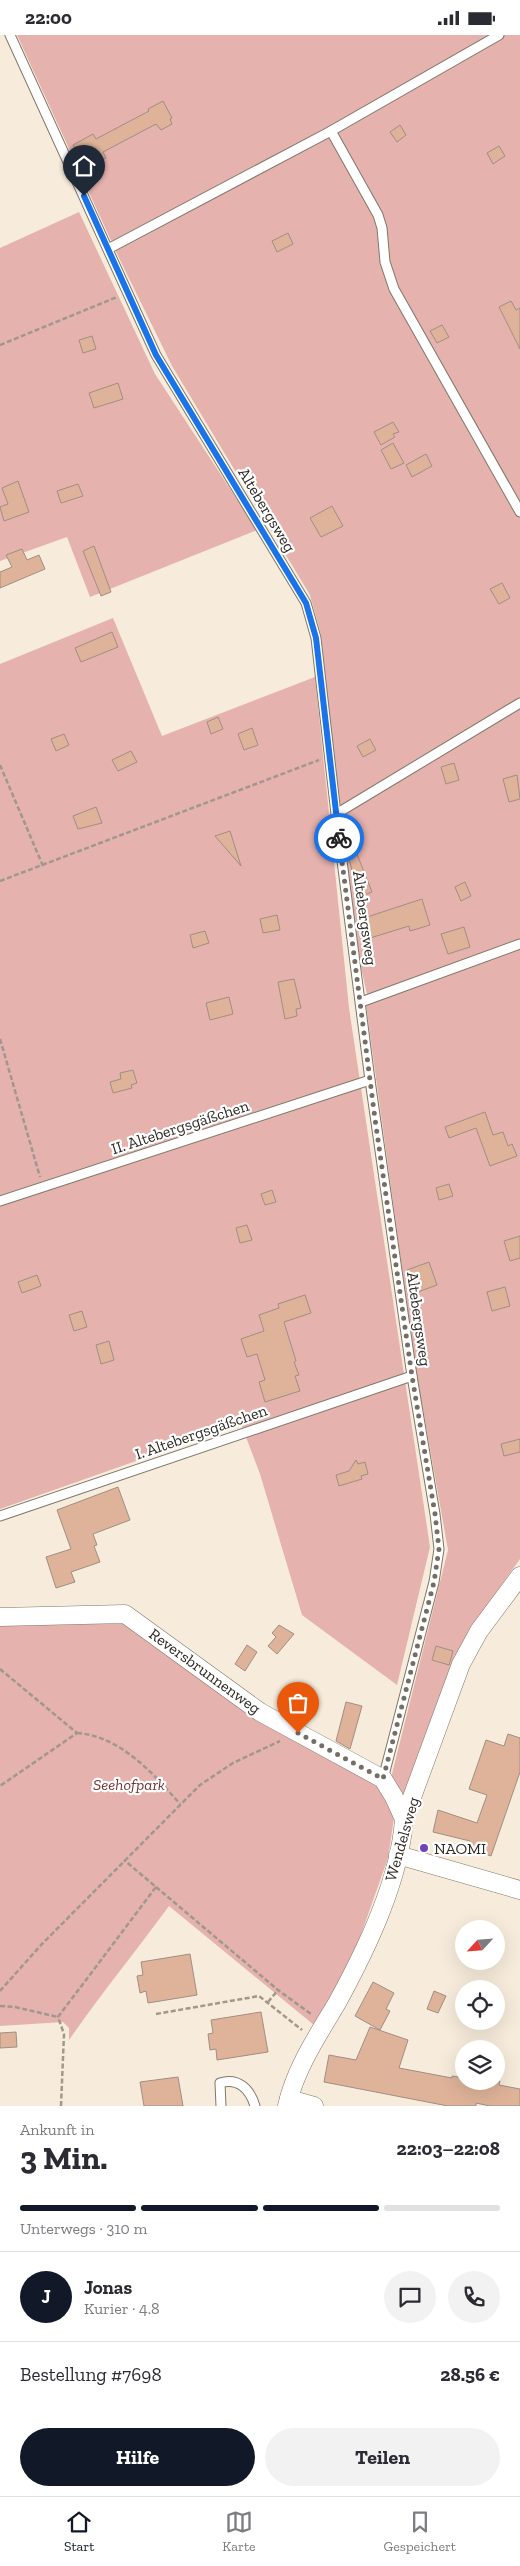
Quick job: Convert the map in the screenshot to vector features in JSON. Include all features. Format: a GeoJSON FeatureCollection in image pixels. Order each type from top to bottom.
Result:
{"type":"FeatureCollection","features":[{"type":"Feature","properties":{"kind":"street","name":"Wendelsweg"},"geometry":{"type":"LineString","coordinates":[[288,2103],[315,2040],[363,1957],[398,1855],[404,1819],[461,1664],[479,1631],[520,1576]]}},
{"type":"Feature","properties":{"kind":"street","name":"Reversbrunnenweg"},"geometry":{"type":"LineString","coordinates":[[0,1617],[125,1614],[260,1712],[383,1779]]}},
{"type":"Feature","properties":{"kind":"street"},"geometry":{"type":"LineString","coordinates":[[383,1779],[404,1819]]}},
{"type":"Feature","properties":{"kind":"street"},"geometry":{"type":"LineString","coordinates":[[398,1855],[520,1890]]}},
{"type":"Feature","properties":{"kind":"street"},"geometry":{"type":"LineString","coordinates":[[288,2103],[314,2106]]}},
{"type":"Feature","properties":{"kind":"lane","name":"Altebergsweg"},"geometry":{"type":"LineString","coordinates":[[10,35],[127,293],[170,381],[306,603],[316,638],[370,1080],[412,1376],[439,1549],[434,1582],[383,1779]]}},
{"type":"Feature","properties":{"kind":"lane"},"geometry":{"type":"LineString","coordinates":[[108,249],[331,131],[499,35]]}},
{"type":"Feature","properties":{"kind":"lane"},"geometry":{"type":"LineString","coordinates":[[331,131],[378,215],[382,228],[385,263],[394,289],[520,512]]}},
{"type":"Feature","properties":{"kind":"lane"},"geometry":{"type":"LineString","coordinates":[[336,814],[520,703]]}},
{"type":"Feature","properties":{"kind":"lane"},"geometry":{"type":"LineString","coordinates":[[361,1002],[520,944]]}},
{"type":"Feature","properties":{"kind":"lane","name":"II. Altebergsgäßchen"},"geometry":{"type":"LineString","coordinates":[[0,1201],[370,1080]]}},
{"type":"Feature","properties":{"kind":"lane","name":"I. Altebergsgäßchen"},"geometry":{"type":"LineString","coordinates":[[0,1516],[412,1376]]}},
{"type":"Feature","properties":{"kind":"lane"},"geometry":{"type":"LineString","coordinates":[[221,2106],[220,2083],[228,2081],[240,2083],[248,2091],[255,2106]]}},
{"type":"Feature","properties":{"kind":"path"},"geometry":{"type":"LineString","coordinates":[[0,345],[127,293]]}},
{"type":"Feature","properties":{"kind":"path"},"geometry":{"type":"LineString","coordinates":[[0,881],[329,756]]}},
{"type":"Feature","properties":{"kind":"path"},"geometry":{"type":"LineString","coordinates":[[0,765],[43,865]]}},
{"type":"Feature","properties":{"kind":"path"},"geometry":{"type":"LineString","coordinates":[[0,1039],[44,1187]]}},
{"type":"Feature","properties":{"kind":"path"},"geometry":{"type":"LineString","coordinates":[[0,1669],[77,1733]]}},
{"type":"Feature","properties":{"kind":"path"},"geometry":{"type":"LineString","coordinates":[[0,1786],[77,1733],[94,1734],[131,1754],[159,1779],[180,1803]]}},
{"type":"Feature","properties":{"kind":"path"},"geometry":{"type":"LineString","coordinates":[[0,1991],[180,1803],[200,1785],[233,1763],[263,1749]]}},
{"type":"Feature","properties":{"kind":"path"},"geometry":{"type":"LineString","coordinates":[[124,1860],[278,1989],[325,2024]]}},
{"type":"Feature","properties":{"kind":"path"},"geometry":{"type":"LineString","coordinates":[[58,2017],[156,1887]]}},
{"type":"Feature","properties":{"kind":"path"},"geometry":{"type":"LineString","coordinates":[[268,2003],[278,1989]]}},
{"type":"Feature","properties":{"kind":"path"},"geometry":{"type":"LineString","coordinates":[[156,2014],[259,1996],[315,2040]]}},
{"type":"Feature","properties":{"kind":"path"},"geometry":{"type":"LineString","coordinates":[[0,2006],[16,2007],[58,2017]]}},
{"type":"Feature","properties":{"kind":"path"},"geometry":{"type":"LineString","coordinates":[[58,2017],[64,2033],[61,2106]]}},
{"type":"Feature","properties":{"kind":"green space"},"geometry":{"type":"Polygon","coordinates":[[[17,35],[520,35],[520,1559],[473,1625],[403,1796],[390,1782],[448,1550],[416,1370],[366,1005],[367,994],[348,909],[334,794],[321,635],[310,595],[172,366],[119,258],[17,35]]]}},
{"type":"Feature","properties":{"kind":"green space"},"geometry":{"type":"Polygon","coordinates":[[[79,212],[155,374],[257,530],[90,597],[67,537],[0,561],[0,248],[79,212]]]}},
{"type":"Feature","properties":{"kind":"green space"},"geometry":{"type":"Polygon","coordinates":[[[113,618],[162,736],[315,677],[349,1008],[430,1547],[397,1685],[302,1615],[260,1474],[241,1424],[0,1509],[0,664],[113,618]]]}},
{"type":"Feature","properties":{"kind":"green space","name":"Seehofpark"},"geometry":{"type":"Polygon","coordinates":[[[0,1624],[128,1624],[259,1719],[375,1784],[383,1791],[394,1818],[388,1858],[353,1957],[314,2025],[169,1906],[69,2040],[69,2028],[63,2022],[0,2026],[0,1624]]]}},
{"type":"Feature","properties":{"kind":"building"},"geometry":{"type":"Polygon","coordinates":[[[163,101],[172,118],[170,119],[172,124],[161,130],[156,124],[103,152],[106,158],[86,168],[73,145],[93,134],[96,139],[149,111],[148,109],[163,101]]]}},
{"type":"Feature","properties":{"kind":"building"},"geometry":{"type":"Polygon","coordinates":[[[400,125],[406,135],[397,142],[390,132],[400,125]]]}},
{"type":"Feature","properties":{"kind":"building"},"geometry":{"type":"Polygon","coordinates":[[[499,146],[505,156],[493,164],[487,153],[499,146]]]}},
{"type":"Feature","properties":{"kind":"building"},"geometry":{"type":"Polygon","coordinates":[[[288,233],[293,244],[277,252],[272,241],[288,233]]]}},
{"type":"Feature","properties":{"kind":"building"},"geometry":{"type":"Polygon","coordinates":[[[511,301],[516,310],[520,308],[520,349],[499,307],[511,301]]]}},
{"type":"Feature","properties":{"kind":"building"},"geometry":{"type":"Polygon","coordinates":[[[442,325],[449,337],[437,343],[430,331],[442,325]]]}},
{"type":"Feature","properties":{"kind":"building"},"geometry":{"type":"Polygon","coordinates":[[[92,336],[96,349],[83,353],[79,340],[92,336]]]}},
{"type":"Feature","properties":{"kind":"building"},"geometry":{"type":"Polygon","coordinates":[[[118,383],[123,399],[94,408],[89,393],[118,383]]]}},
{"type":"Feature","properties":{"kind":"building"},"geometry":{"type":"Polygon","coordinates":[[[393,422],[399,432],[393,434],[395,437],[381,445],[374,432],[393,422]]]}},
{"type":"Feature","properties":{"kind":"building"},"geometry":{"type":"Polygon","coordinates":[[[393,443],[404,463],[391,469],[381,450],[393,443]]]}},
{"type":"Feature","properties":{"kind":"building"},"geometry":{"type":"Polygon","coordinates":[[[426,454],[432,466],[412,477],[406,465],[426,454]]]}},
{"type":"Feature","properties":{"kind":"building"},"geometry":{"type":"Polygon","coordinates":[[[18,481],[29,512],[4,521],[0,507],[8,504],[2,488],[18,481]]]}},
{"type":"Feature","properties":{"kind":"building"},"geometry":{"type":"Polygon","coordinates":[[[78,484],[83,496],[61,503],[57,491],[78,484]]]}},
{"type":"Feature","properties":{"kind":"building"},"geometry":{"type":"Polygon","coordinates":[[[332,506],[343,526],[321,537],[310,518],[332,506]]]}},
{"type":"Feature","properties":{"kind":"building"},"geometry":{"type":"Polygon","coordinates":[[[94,546],[111,592],[101,596],[83,551],[94,546]]]}},
{"type":"Feature","properties":{"kind":"building"},"geometry":{"type":"Polygon","coordinates":[[[22,549],[27,560],[39,555],[45,569],[0,588],[0,572],[12,567],[6,555],[22,549]]]}},
{"type":"Feature","properties":{"kind":"building"},"geometry":{"type":"Polygon","coordinates":[[[502,583],[510,598],[499,604],[490,589],[502,583]]]}},
{"type":"Feature","properties":{"kind":"building"},"geometry":{"type":"Polygon","coordinates":[[[112,632],[118,647],[81,662],[75,648],[112,632]]]}},
{"type":"Feature","properties":{"kind":"building"},"geometry":{"type":"Polygon","coordinates":[[[218,717],[223,729],[211,734],[207,722],[218,717]]]}},
{"type":"Feature","properties":{"kind":"building"},"geometry":{"type":"Polygon","coordinates":[[[252,728],[258,745],[244,750],[238,734],[252,728]]]}},
{"type":"Feature","properties":{"kind":"building"},"geometry":{"type":"Polygon","coordinates":[[[64,734],[69,745],[56,751],[51,739],[64,734]]]}},
{"type":"Feature","properties":{"kind":"building"},"geometry":{"type":"Polygon","coordinates":[[[370,739],[376,750],[363,757],[357,746],[370,739]]]}},
{"type":"Feature","properties":{"kind":"building"},"geometry":{"type":"Polygon","coordinates":[[[131,751],[137,762],[118,771],[112,760],[131,751]]]}},
{"type":"Feature","properties":{"kind":"building"},"geometry":{"type":"Polygon","coordinates":[[[454,763],[459,780],[446,784],[441,767],[454,763]]]}},
{"type":"Feature","properties":{"kind":"building"},"geometry":{"type":"Polygon","coordinates":[[[517,775],[520,799],[509,802],[503,779],[517,775]]]}},
{"type":"Feature","properties":{"kind":"building"},"geometry":{"type":"Polygon","coordinates":[[[96,807],[102,823],[78,829],[73,816],[96,807]]]}},
{"type":"Feature","properties":{"kind":"building"},"geometry":{"type":"Polygon","coordinates":[[[230,831],[241,866],[215,836],[230,831]]]}},
{"type":"Feature","properties":{"kind":"building"},"geometry":{"type":"Polygon","coordinates":[[[355,849],[372,892],[359,897],[347,851],[355,849]]]}},
{"type":"Feature","properties":{"kind":"building"},"geometry":{"type":"Polygon","coordinates":[[[465,882],[471,896],[461,901],[455,887],[465,882]]]}},
{"type":"Feature","properties":{"kind":"building"},"geometry":{"type":"Polygon","coordinates":[[[422,899],[430,925],[410,931],[409,926],[367,939],[361,919],[422,899]]]}},
{"type":"Feature","properties":{"kind":"building"},"geometry":{"type":"Polygon","coordinates":[[[277,915],[280,930],[263,933],[260,919],[277,915]]]}},
{"type":"Feature","properties":{"kind":"building"},"geometry":{"type":"Polygon","coordinates":[[[464,927],[470,947],[448,954],[441,934],[464,927]]]}},
{"type":"Feature","properties":{"kind":"building"},"geometry":{"type":"Polygon","coordinates":[[[205,931],[209,943],[193,948],[190,935],[205,931]]]}},
{"type":"Feature","properties":{"kind":"building"},"geometry":{"type":"Polygon","coordinates":[[[294,979],[301,1008],[296,1009],[297,1016],[285,1019],[278,982],[294,979]]]}},
{"type":"Feature","properties":{"kind":"building"},"geometry":{"type":"Polygon","coordinates":[[[229,997],[233,1014],[210,1020],[206,1003],[229,997]]]}},
{"type":"Feature","properties":{"kind":"building"},"geometry":{"type":"Polygon","coordinates":[[[133,1070],[137,1083],[131,1085],[132,1088],[113,1093],[110,1082],[121,1079],[120,1073],[133,1070]]]}},
{"type":"Feature","properties":{"kind":"building"},"geometry":{"type":"Polygon","coordinates":[[[485,1112],[493,1135],[503,1132],[508,1146],[512,1144],[517,1156],[490,1166],[476,1128],[449,1138],[445,1127],[485,1112]]]}},
{"type":"Feature","properties":{"kind":"building"},"geometry":{"type":"Polygon","coordinates":[[[449,1184],[453,1196],[439,1200],[436,1188],[449,1184]]]}},
{"type":"Feature","properties":{"kind":"building"},"geometry":{"type":"Polygon","coordinates":[[[272,1190],[276,1202],[265,1205],[261,1194],[272,1190]]]}},
{"type":"Feature","properties":{"kind":"building"},"geometry":{"type":"Polygon","coordinates":[[[247,1225],[252,1240],[240,1243],[236,1228],[247,1225]]]}},
{"type":"Feature","properties":{"kind":"building"},"geometry":{"type":"Polygon","coordinates":[[[520,1236],[520,1258],[510,1261],[504,1241],[520,1236]]]}},
{"type":"Feature","properties":{"kind":"building"},"geometry":{"type":"Polygon","coordinates":[[[429,1262],[437,1285],[415,1293],[407,1270],[429,1262]]]}},
{"type":"Feature","properties":{"kind":"building"},"geometry":{"type":"Polygon","coordinates":[[[37,1275],[41,1286],[22,1293],[18,1282],[37,1275]]]}},
{"type":"Feature","properties":{"kind":"building"},"geometry":{"type":"Polygon","coordinates":[[[505,1287],[510,1306],[492,1311],[487,1292],[505,1287]]]}},
{"type":"Feature","properties":{"kind":"building"},"geometry":{"type":"Polygon","coordinates":[[[305,1295],[311,1313],[284,1322],[296,1361],[294,1362],[299,1375],[295,1376],[300,1391],[265,1402],[259,1382],[265,1380],[257,1354],[247,1357],[241,1339],[264,1331],[259,1315],[279,1308],[278,1304],[305,1295]]]}},
{"type":"Feature","properties":{"kind":"building"},"geometry":{"type":"Polygon","coordinates":[[[82,1311],[87,1327],[74,1331],[69,1315],[82,1311]]]}},
{"type":"Feature","properties":{"kind":"building"},"geometry":{"type":"Polygon","coordinates":[[[109,1341],[114,1360],[101,1364],[96,1345],[109,1341]]]}},
{"type":"Feature","properties":{"kind":"building"},"geometry":{"type":"Polygon","coordinates":[[[520,1439],[520,1452],[504,1456],[501,1444],[520,1439]]]}},
{"type":"Feature","properties":{"kind":"building"},"geometry":{"type":"Polygon","coordinates":[[[356,1460],[358,1464],[365,1462],[368,1474],[361,1476],[362,1479],[339,1486],[336,1475],[349,1471],[356,1460]]]}},
{"type":"Feature","properties":{"kind":"building"},"geometry":{"type":"Polygon","coordinates":[[[118,1487],[130,1520],[93,1534],[97,1545],[94,1546],[100,1562],[71,1572],[75,1582],[56,1588],[46,1557],[71,1549],[57,1510],[118,1487]]]}},
{"type":"Feature","properties":{"kind":"building"},"geometry":{"type":"Polygon","coordinates":[[[279,1625],[294,1634],[277,1654],[268,1646],[276,1637],[272,1633],[279,1625]]]}},
{"type":"Feature","properties":{"kind":"building"},"geometry":{"type":"Polygon","coordinates":[[[247,1645],[257,1652],[245,1671],[235,1664],[247,1645]]]}},
{"type":"Feature","properties":{"kind":"building"},"geometry":{"type":"Polygon","coordinates":[[[436,1646],[453,1651],[449,1665],[432,1660],[436,1646]]]}},
{"type":"Feature","properties":{"kind":"building"},"geometry":{"type":"Polygon","coordinates":[[[346,1702],[362,1706],[350,1749],[336,1741],[346,1702]]]}},
{"type":"Feature","properties":{"kind":"building"},"geometry":{"type":"Polygon","coordinates":[[[508,1734],[520,1738],[520,1772],[491,1856],[468,1848],[470,1841],[433,1832],[438,1810],[477,1823],[487,1795],[469,1789],[486,1740],[504,1746],[508,1734]]]}},
{"type":"Feature","properties":{"kind":"building"},"geometry":{"type":"Polygon","coordinates":[[[190,1954],[197,1995],[148,2003],[146,1991],[140,1993],[137,1976],[143,1975],[141,1962],[190,1954]]]}},
{"type":"Feature","properties":{"kind":"building"},"geometry":{"type":"Polygon","coordinates":[[[373,1982],[394,1993],[386,2009],[390,2011],[380,2030],[355,2016],[373,1982]]]}},
{"type":"Feature","properties":{"kind":"building"},"geometry":{"type":"Polygon","coordinates":[[[434,1991],[446,1996],[438,2013],[427,2009],[434,1991]]]}},
{"type":"Feature","properties":{"kind":"building"},"geometry":{"type":"Polygon","coordinates":[[[261,2012],[268,2052],[217,2060],[216,2049],[210,2050],[208,2034],[213,2033],[211,2020],[261,2012]]]}},
{"type":"Feature","properties":{"kind":"building"},"geometry":{"type":"Polygon","coordinates":[[[370,2027],[408,2040],[399,2068],[452,2078],[452,2076],[455,2076],[455,2090],[505,2090],[505,2086],[520,2089],[520,2106],[490,2106],[476,2103],[476,2106],[448,2106],[324,2082],[329,2055],[356,2060],[370,2027]]]}},
{"type":"Feature","properties":{"kind":"building"},"geometry":{"type":"Polygon","coordinates":[[[16,2032],[17,2047],[0,2048],[0,2033],[16,2032]]]}},
{"type":"Feature","properties":{"kind":"building"},"geometry":{"type":"Polygon","coordinates":[[[178,2077],[183,2106],[144,2106],[140,2082],[178,2077]]]}},
{"type":"Feature","properties":{"kind":"way so far"},"geometry":{"type":"LineString","coordinates":[[298,1733],[383,1779],[434,1582],[439,1549],[412,1376],[370,1080],[339,838]]}},
{"type":"Feature","properties":{"kind":"place","name":"NAOMI"},"geometry":{"type":"Point","coordinates":[424,1848]}},
{"type":"Feature","properties":{"kind":"route"},"geometry":{"type":"LineString","coordinates":[[84,196],[142,325],[170,381],[306,603],[316,638],[339,838]]}}]}
